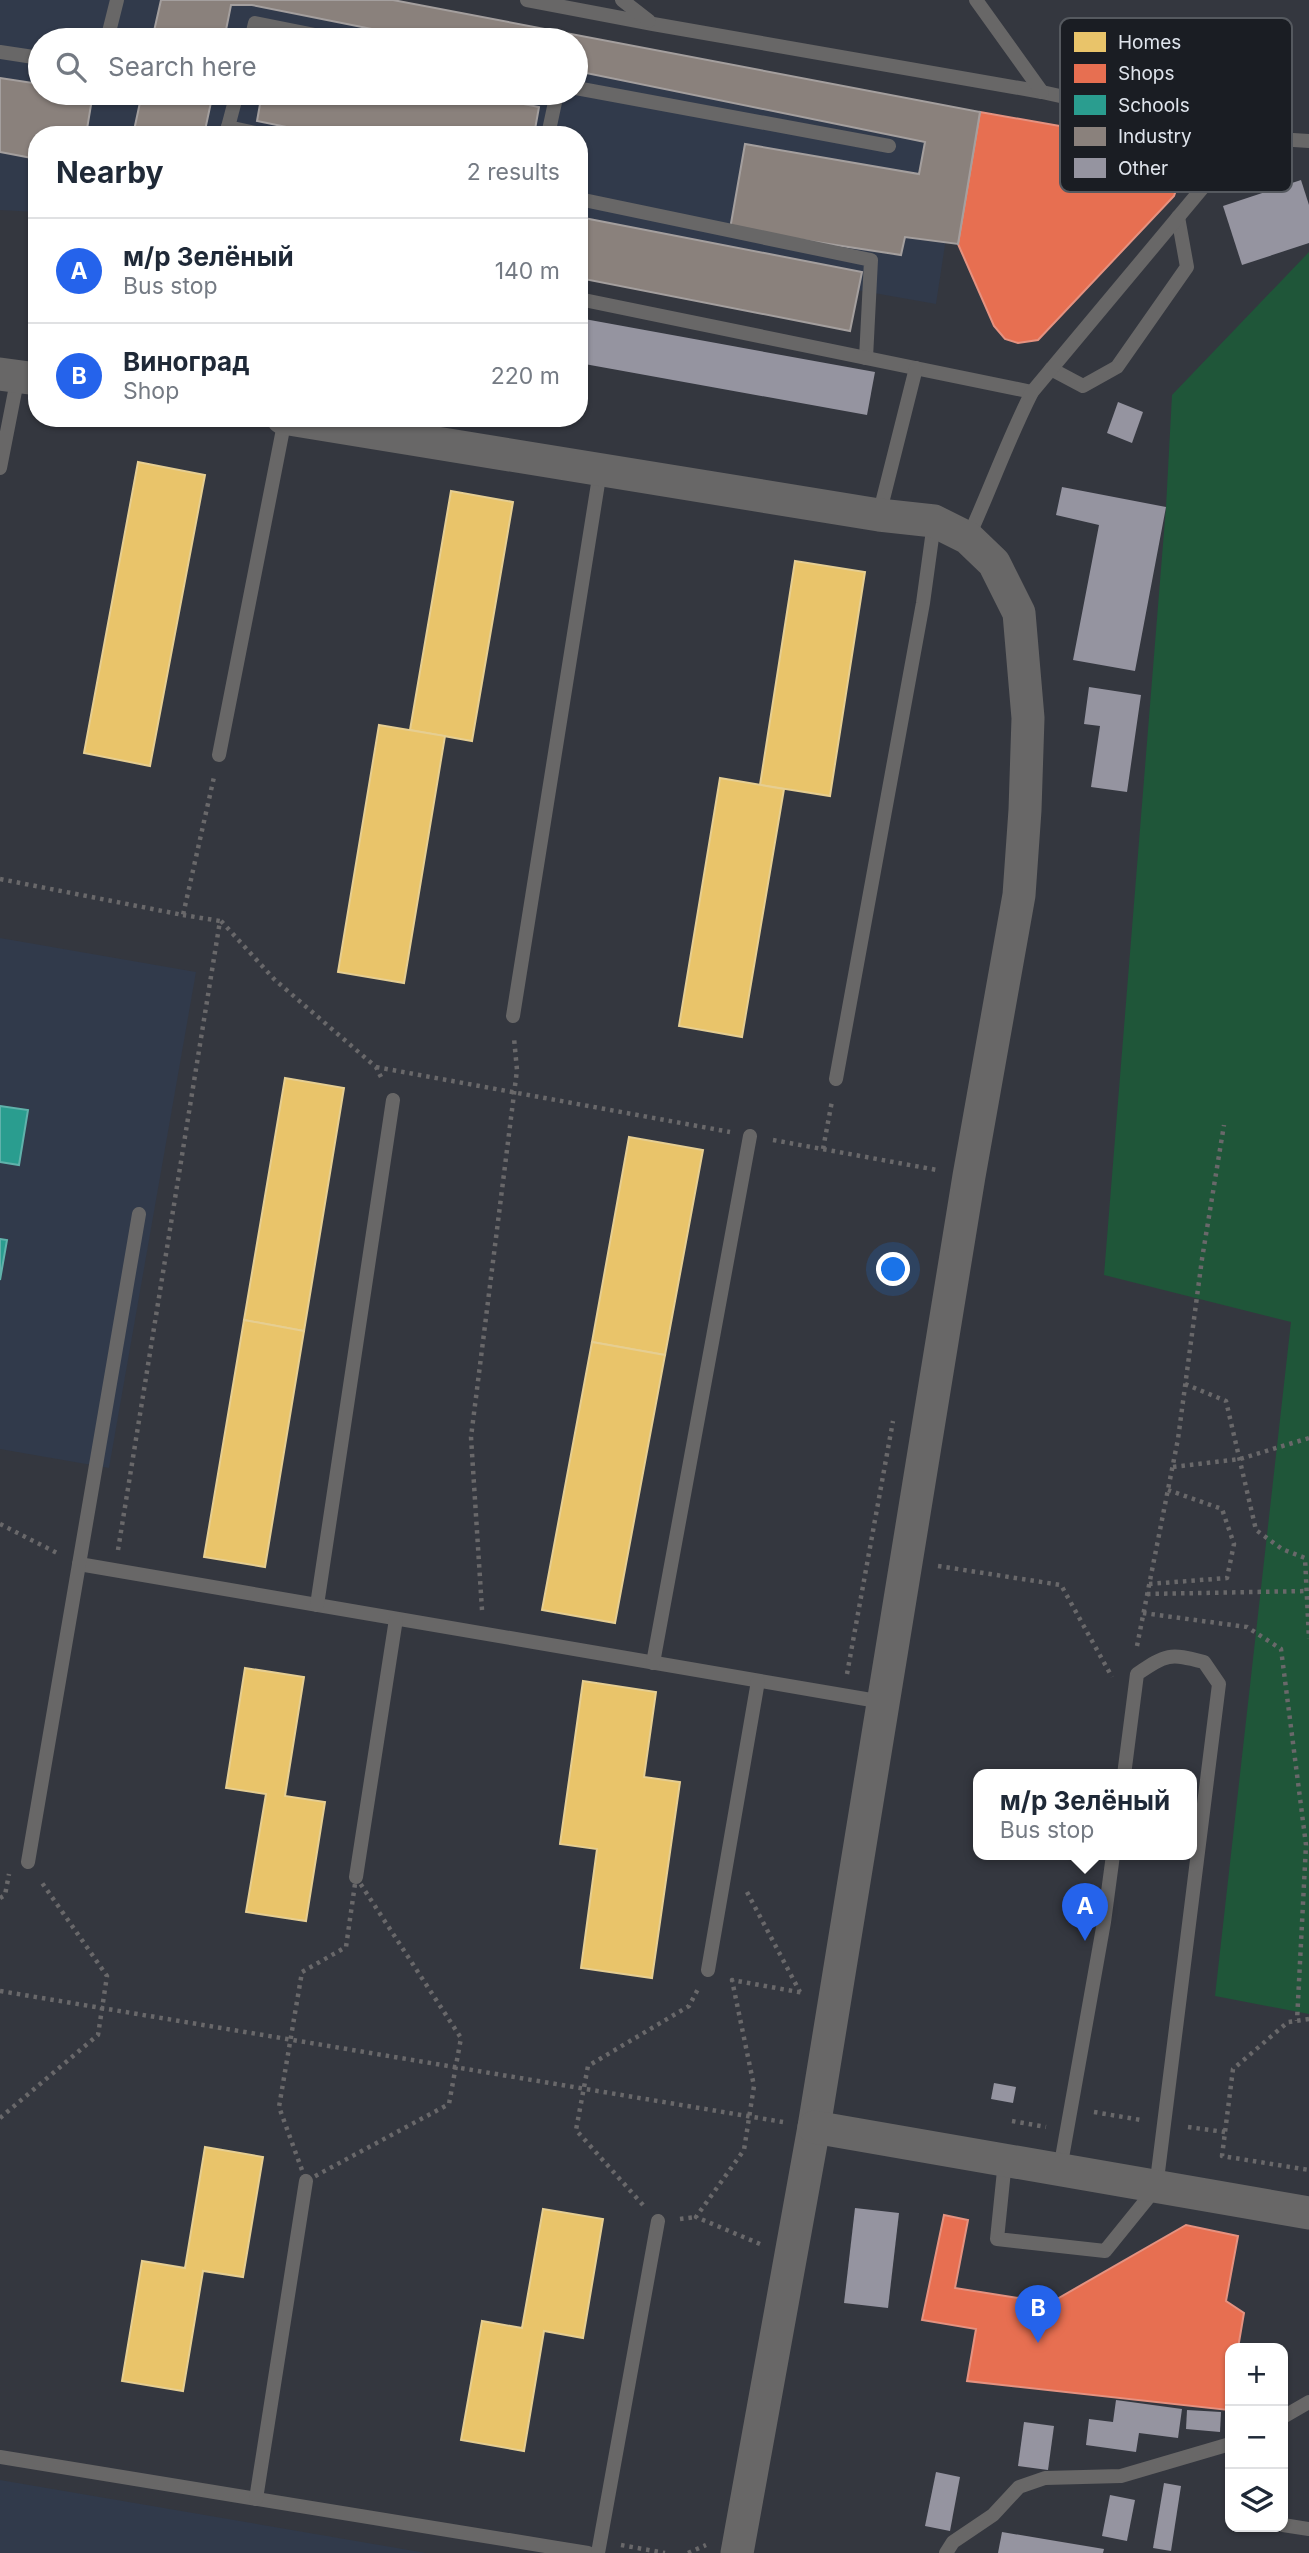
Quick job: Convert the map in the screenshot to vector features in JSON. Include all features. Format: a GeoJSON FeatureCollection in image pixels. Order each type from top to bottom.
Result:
{"type":"FeatureCollection","features":[{"type":"Feature","properties":{"kind":"street"},"geometry":{"type":"LineString","coordinates":[[338,427],[879,516],[934,521],[968,538],[994,563],[1018,613],[1028,719],[1019,895],[953,1173],[884,1703],[814,2127],[737,2553]]}},
{"type":"Feature","properties":{"kind":"street"},"geometry":{"type":"LineString","coordinates":[[814,2127],[1309,2213]]}},
{"type":"Feature","properties":{"kind":"lane"},"geometry":{"type":"LineString","coordinates":[[110,28],[117,0]]}},
{"type":"Feature","properties":{"kind":"lane"},"geometry":{"type":"LineString","coordinates":[[527,0],[1060,96]]}},
{"type":"Feature","properties":{"kind":"lane"},"geometry":{"type":"LineString","coordinates":[[622,0],[653,24]]}},
{"type":"Feature","properties":{"kind":"lane"},"geometry":{"type":"LineString","coordinates":[[976,0],[1042,92]]}},
{"type":"Feature","properties":{"kind":"lane"},"geometry":{"type":"LineString","coordinates":[[254,28],[255,23],[280,28]]}},
{"type":"Feature","properties":{"kind":"lane"},"geometry":{"type":"LineString","coordinates":[[0,52],[28,56]]}},
{"type":"Feature","properties":{"kind":"lane"},"geometry":{"type":"LineString","coordinates":[[588,90],[889,146]]}},
{"type":"Feature","properties":{"kind":"lane"},"geometry":{"type":"LineString","coordinates":[[228,126],[234,105]]}},
{"type":"Feature","properties":{"kind":"lane"},"geometry":{"type":"LineString","coordinates":[[550,126],[554,105]]}},
{"type":"Feature","properties":{"kind":"lane"},"geometry":{"type":"LineString","coordinates":[[968,538],[997,475],[1012,430],[1032,392],[1199,192]]}},
{"type":"Feature","properties":{"kind":"lane"},"geometry":{"type":"LineString","coordinates":[[588,202],[872,260],[866,358]]}},
{"type":"Feature","properties":{"kind":"lane"},"geometry":{"type":"LineString","coordinates":[[1051,369],[1083,386],[1117,367],[1187,267],[1178,217]]}},
{"type":"Feature","properties":{"kind":"lane"},"geometry":{"type":"LineString","coordinates":[[588,301],[1032,392]]}},
{"type":"Feature","properties":{"kind":"lane"},"geometry":{"type":"LineString","coordinates":[[879,516],[916,368]]}},
{"type":"Feature","properties":{"kind":"lane"},"geometry":{"type":"LineString","coordinates":[[0,468],[18,376]]}},
{"type":"Feature","properties":{"kind":"lane"},"geometry":{"type":"LineString","coordinates":[[219,755],[282,427]]}},
{"type":"Feature","properties":{"kind":"lane"},"geometry":{"type":"LineString","coordinates":[[513,1016],[600,471]]}},
{"type":"Feature","properties":{"kind":"lane"},"geometry":{"type":"LineString","coordinates":[[836,1079],[923,603],[934,521]]}},
{"type":"Feature","properties":{"kind":"lane"},"geometry":{"type":"LineString","coordinates":[[317,1605],[393,1100]]}},
{"type":"Feature","properties":{"kind":"lane"},"geometry":{"type":"LineString","coordinates":[[653,1663],[750,1136]]}},
{"type":"Feature","properties":{"kind":"lane"},"geometry":{"type":"LineString","coordinates":[[28,1862],[139,1214]]}},
{"type":"Feature","properties":{"kind":"lane"},"geometry":{"type":"LineString","coordinates":[[79,1564],[884,1703]]}},
{"type":"Feature","properties":{"kind":"lane"},"geometry":{"type":"LineString","coordinates":[[356,1877],[396,1619]]}},
{"type":"Feature","properties":{"kind":"lane"},"geometry":{"type":"LineString","coordinates":[[1005,2161],[997,2239],[1105,2250],[1156,2188],[1219,1684],[1204,1662],[1175,1655],[1156,1661],[1137,1674],[1125,1769]]}},
{"type":"Feature","properties":{"kind":"lane"},"geometry":{"type":"LineString","coordinates":[[708,1970],[758,1681]]}},
{"type":"Feature","properties":{"kind":"lane"},"geometry":{"type":"LineString","coordinates":[[1060,2171],[1104,1923],[1112,1860]]}},
{"type":"Feature","properties":{"kind":"lane"},"geometry":{"type":"LineString","coordinates":[[256,2499],[306,2181]]}},
{"type":"Feature","properties":{"kind":"lane"},"geometry":{"type":"LineString","coordinates":[[598,2553],[658,2221]]}},
{"type":"Feature","properties":{"kind":"lane"},"geometry":{"type":"LineString","coordinates":[[1288,2414],[1309,2402]]}},
{"type":"Feature","properties":{"kind":"lane"},"geometry":{"type":"LineString","coordinates":[[946,2553],[953,2542],[993,2515],[1019,2487],[1045,2478],[1121,2476],[1225,2445]]}},
{"type":"Feature","properties":{"kind":"lane"},"geometry":{"type":"LineString","coordinates":[[0,2457],[256,2499],[523,2548],[588,2553]]}},
{"type":"Feature","properties":{"kind":"lane"},"geometry":{"type":"LineString","coordinates":[[1288,2526],[1309,2529]]}},
{"type":"Feature","properties":{"kind":"path"},"geometry":{"type":"LineString","coordinates":[[183,915],[219,755]]}},
{"type":"Feature","properties":{"kind":"path"},"geometry":{"type":"LineString","coordinates":[[0,879],[220,921],[275,980],[376,1067],[393,1100]]}},
{"type":"Feature","properties":{"kind":"path"},"geometry":{"type":"LineString","coordinates":[[114,1571],[220,921]]}},
{"type":"Feature","properties":{"kind":"path"},"geometry":{"type":"LineString","coordinates":[[483,1634],[471,1437],[517,1070],[513,1016]]}},
{"type":"Feature","properties":{"kind":"path"},"geometry":{"type":"LineString","coordinates":[[376,1067],[953,1173]]}},
{"type":"Feature","properties":{"kind":"path"},"geometry":{"type":"LineString","coordinates":[[823,1149],[836,1079]]}},
{"type":"Feature","properties":{"kind":"path"},"geometry":{"type":"LineString","coordinates":[[1136,1650],[1173,1468],[1224,1125]]}},
{"type":"Feature","properties":{"kind":"path"},"geometry":{"type":"LineString","coordinates":[[936,1184],[953,1173]]}},
{"type":"Feature","properties":{"kind":"path"},"geometry":{"type":"LineString","coordinates":[[1185,1384],[1227,1401],[1256,1530],[1282,1549],[1305,1558],[1309,1639]]}},
{"type":"Feature","properties":{"kind":"path"},"geometry":{"type":"LineString","coordinates":[[843,1696],[894,1413]]}},
{"type":"Feature","properties":{"kind":"path"},"geometry":{"type":"LineString","coordinates":[[1173,1468],[1240,1459],[1309,1438]]}},
{"type":"Feature","properties":{"kind":"path"},"geometry":{"type":"LineString","coordinates":[[1149,1584],[1227,1578],[1234,1544],[1222,1509],[1168,1490]]}},
{"type":"Feature","properties":{"kind":"path"},"geometry":{"type":"LineString","coordinates":[[0,1524],[79,1564]]}},
{"type":"Feature","properties":{"kind":"path"},"geometry":{"type":"LineString","coordinates":[[930,1565],[1060,1586],[1132,1713]]}},
{"type":"Feature","properties":{"kind":"path"},"geometry":{"type":"LineString","coordinates":[[1147,1594],[1307,1591]]}},
{"type":"Feature","properties":{"kind":"path"},"geometry":{"type":"LineString","coordinates":[[1143,1613],[1247,1626],[1282,1649],[1306,1845],[1297,2021]]}},
{"type":"Feature","properties":{"kind":"path"},"geometry":{"type":"LineString","coordinates":[[728,1856],[801,1993]]}},
{"type":"Feature","properties":{"kind":"path"},"geometry":{"type":"LineString","coordinates":[[0,2118],[98,2035],[107,1976],[28,1862]]}},
{"type":"Feature","properties":{"kind":"path"},"geometry":{"type":"LineString","coordinates":[[356,1877],[461,2038],[449,2104],[306,2181],[279,2107],[302,1972],[346,1947],[356,1877]]}},
{"type":"Feature","properties":{"kind":"path"},"geometry":{"type":"LineString","coordinates":[[791,2258],[696,2217],[658,2221],[576,2130],[588,2066],[689,2006],[708,1970],[732,1980],[835,1999]]}},
{"type":"Feature","properties":{"kind":"path"},"geometry":{"type":"LineString","coordinates":[[696,2217],[744,2150],[750,2116],[754,2087],[732,1980]]}},
{"type":"Feature","properties":{"kind":"path"},"geometry":{"type":"LineString","coordinates":[[0,1991],[814,2127]]}},
{"type":"Feature","properties":{"kind":"path"},"geometry":{"type":"LineString","coordinates":[[1309,2019],[1288,2022],[1233,2069],[1222,2156],[1309,2171]]}},
{"type":"Feature","properties":{"kind":"shaded area"},"geometry":{"type":"Polygon","coordinates":[[[0,0],[346,0],[500,28],[28,28],[28,105],[588,105],[588,44],[965,113],[936,304],[588,243],[588,126],[28,126],[28,212],[0,210],[0,0]]]}},
{"type":"Feature","properties":{"kind":"shaded area"},"geometry":{"type":"Polygon","coordinates":[[[0,938],[196,972],[109,1468],[0,1449],[0,938]]]}},
{"type":"Feature","properties":{"kind":"shaded area"},"geometry":{"type":"Polygon","coordinates":[[[0,2480],[426,2553],[0,2553],[0,2480]]]}},
{"type":"Feature","properties":{"kind":"green space"},"geometry":{"type":"Polygon","coordinates":[[[1309,252],[1309,2014],[1215,1996],[1291,1322],[1104,1275],[1166,507],[1172,395],[1309,252]]]}},
{"type":"Feature","properties":{"kind":"building: Homes"},"geometry":{"type":"Polygon","coordinates":[[[138,462],[205,475],[150,766],[84,753],[138,462]]]}},
{"type":"Feature","properties":{"kind":"building: Homes"},"geometry":{"type":"Polygon","coordinates":[[[451,491],[513,502],[472,741],[410,730],[451,491]]]}},
{"type":"Feature","properties":{"kind":"building: Homes"},"geometry":{"type":"Polygon","coordinates":[[[795,561],[865,572],[830,796],[760,785],[795,561]]]}},
{"type":"Feature","properties":{"kind":"building: Homes"},"geometry":{"type":"Polygon","coordinates":[[[379,725],[445,736],[404,983],[338,972],[379,725]]]}},
{"type":"Feature","properties":{"kind":"building: Homes"},"geometry":{"type":"Polygon","coordinates":[[[720,778],[784,789],[742,1037],[679,1026],[720,778]]]}},
{"type":"Feature","properties":{"kind":"building: Homes"},"geometry":{"type":"Polygon","coordinates":[[[285,1078],[344,1088],[304,1331],[244,1320],[285,1078]]]}},
{"type":"Feature","properties":{"kind":"building: Homes"},"geometry":{"type":"Polygon","coordinates":[[[629,1137],[703,1150],[665,1355],[592,1342],[629,1137]]]}},
{"type":"Feature","properties":{"kind":"building: Homes"},"geometry":{"type":"Polygon","coordinates":[[[244,1320],[304,1331],[265,1567],[204,1557],[244,1320]]]}},
{"type":"Feature","properties":{"kind":"building: Homes"},"geometry":{"type":"Polygon","coordinates":[[[592,1342],[665,1355],[615,1623],[542,1610],[592,1342]]]}},
{"type":"Feature","properties":{"kind":"building: Homes"},"geometry":{"type":"Polygon","coordinates":[[[245,1668],[304,1677],[285,1796],[325,1802],[306,1921],[246,1912],[266,1794],[226,1788],[245,1668]]]}},
{"type":"Feature","properties":{"kind":"building: Homes"},"geometry":{"type":"Polygon","coordinates":[[[583,1681],[656,1692],[644,1777],[680,1782],[652,1978],[581,1968],[597,1849],[560,1844],[583,1681]]]}},
{"type":"Feature","properties":{"kind":"building: Homes"},"geometry":{"type":"Polygon","coordinates":[[[205,2147],[263,2157],[243,2277],[203,2271],[183,2391],[122,2381],[142,2261],[185,2268],[205,2147]]]}},
{"type":"Feature","properties":{"kind":"building: Homes"},"geometry":{"type":"Polygon","coordinates":[[[543,2209],[603,2219],[583,2338],[544,2331],[524,2451],[461,2440],[482,2321],[522,2328],[543,2209]]]}},
{"type":"Feature","properties":{"kind":"building: Shops"},"geometry":{"type":"Polygon","coordinates":[[[980,112],[1060,126],[1060,192],[1175,192],[1038,340],[1018,343],[1005,339],[994,326],[958,244],[980,112]]]}},
{"type":"Feature","properties":{"kind":"building: Shops"},"geometry":{"type":"Polygon","coordinates":[[[944,2215],[968,2220],[955,2288],[1050,2303],[1186,2225],[1238,2236],[1226,2301],[1244,2313],[1239,2343],[1225,2343],[1225,2410],[967,2381],[976,2329],[922,2320],[944,2215]]]}},
{"type":"Feature","properties":{"kind":"building: Schools"},"geometry":{"type":"Polygon","coordinates":[[[0,1106],[28,1110],[19,1165],[0,1162],[0,1106]]]}},
{"type":"Feature","properties":{"kind":"building: Schools"},"geometry":{"type":"Polygon","coordinates":[[[0,1239],[7,1240],[0,1280],[0,1239]]]}},
{"type":"Feature","properties":{"kind":"building: Industry"},"geometry":{"type":"Polygon","coordinates":[[[161,0],[393,0],[540,28],[367,28],[252,5],[231,5],[226,28],[155,28],[161,0]]]}},
{"type":"Feature","properties":{"kind":"building: Industry"},"geometry":{"type":"Polygon","coordinates":[[[588,37],[980,112],[958,244],[905,237],[901,255],[730,229],[745,144],[919,174],[925,142],[588,73],[588,37]]]}},
{"type":"Feature","properties":{"kind":"building: Industry"},"geometry":{"type":"Polygon","coordinates":[[[0,78],[28,82],[28,105],[91,105],[88,126],[28,126],[28,157],[0,152],[0,78]]]}},
{"type":"Feature","properties":{"kind":"building: Industry"},"geometry":{"type":"Polygon","coordinates":[[[139,105],[210,105],[206,126],[135,126],[139,105]]]}},
{"type":"Feature","properties":{"kind":"building: Industry"},"geometry":{"type":"Polygon","coordinates":[[[260,105],[539,107],[536,126],[282,126],[257,121],[260,105]]]}},
{"type":"Feature","properties":{"kind":"building: Industry"},"geometry":{"type":"Polygon","coordinates":[[[588,219],[862,272],[850,331],[588,280],[588,219]]]}},
{"type":"Feature","properties":{"kind":"building: Other"},"geometry":{"type":"Polygon","coordinates":[[[1301,180],[1309,205],[1309,243],[1242,265],[1223,206],[1265,192],[1292,192],[1292,183],[1301,180]]]}},
{"type":"Feature","properties":{"kind":"building: Other"},"geometry":{"type":"Polygon","coordinates":[[[588,320],[875,372],[867,415],[588,365],[588,320]]]}},
{"type":"Feature","properties":{"kind":"building: Other"},"geometry":{"type":"Polygon","coordinates":[[[1118,402],[1143,412],[1132,443],[1107,433],[1118,402]]]}},
{"type":"Feature","properties":{"kind":"building: Other"},"geometry":{"type":"Polygon","coordinates":[[[1062,487],[1166,507],[1135,671],[1073,660],[1099,525],[1056,515],[1062,487]]]}},
{"type":"Feature","properties":{"kind":"building: Other"},"geometry":{"type":"Polygon","coordinates":[[[1089,687],[1141,695],[1127,792],[1091,787],[1100,726],[1084,724],[1089,687]]]}},
{"type":"Feature","properties":{"kind":"building: Other"},"geometry":{"type":"Polygon","coordinates":[[[1084,1900],[1097,1902],[1093,1928],[1081,1926],[1084,1900]]]}},
{"type":"Feature","properties":{"kind":"building: Other"},"geometry":{"type":"Polygon","coordinates":[[[994,2083],[1016,2087],[1013,2103],[991,2099],[994,2083]]]}},
{"type":"Feature","properties":{"kind":"building: Other"},"geometry":{"type":"Polygon","coordinates":[[[855,2208],[899,2213],[888,2308],[844,2303],[855,2208]]]}},
{"type":"Feature","properties":{"kind":"building: Other"},"geometry":{"type":"Polygon","coordinates":[[[1116,2400],[1182,2409],[1178,2438],[1139,2433],[1136,2452],[1086,2445],[1089,2419],[1113,2422],[1116,2400]]]}},
{"type":"Feature","properties":{"kind":"building: Other"},"geometry":{"type":"Polygon","coordinates":[[[1187,2410],[1221,2412],[1220,2432],[1186,2429],[1187,2410]]]}},
{"type":"Feature","properties":{"kind":"building: Other"},"geometry":{"type":"Polygon","coordinates":[[[1024,2422],[1054,2426],[1048,2470],[1018,2466],[1024,2422]]]}},
{"type":"Feature","properties":{"kind":"building: Other"},"geometry":{"type":"Polygon","coordinates":[[[936,2472],[960,2477],[950,2531],[925,2526],[936,2472]]]}},
{"type":"Feature","properties":{"kind":"building: Other"},"geometry":{"type":"Polygon","coordinates":[[[1164,2483],[1181,2486],[1171,2551],[1153,2548],[1164,2483]]]}},
{"type":"Feature","properties":{"kind":"building: Other"},"geometry":{"type":"Polygon","coordinates":[[[1110,2495],[1135,2500],[1127,2541],[1102,2536],[1110,2495]]]}},
{"type":"Feature","properties":{"kind":"building: Other"},"geometry":{"type":"Polygon","coordinates":[[[1002,2532],[1104,2549],[1103,2553],[998,2553],[1002,2532]]]}},
{"type":"Feature","properties":{"kind":"place","name":"м/р Зелёный"},"geometry":{"type":"Point","coordinates":[1085,1941]}},
{"type":"Feature","properties":{"kind":"place","name":"Виноград"},"geometry":{"type":"Point","coordinates":[1038,2343]}}]}
